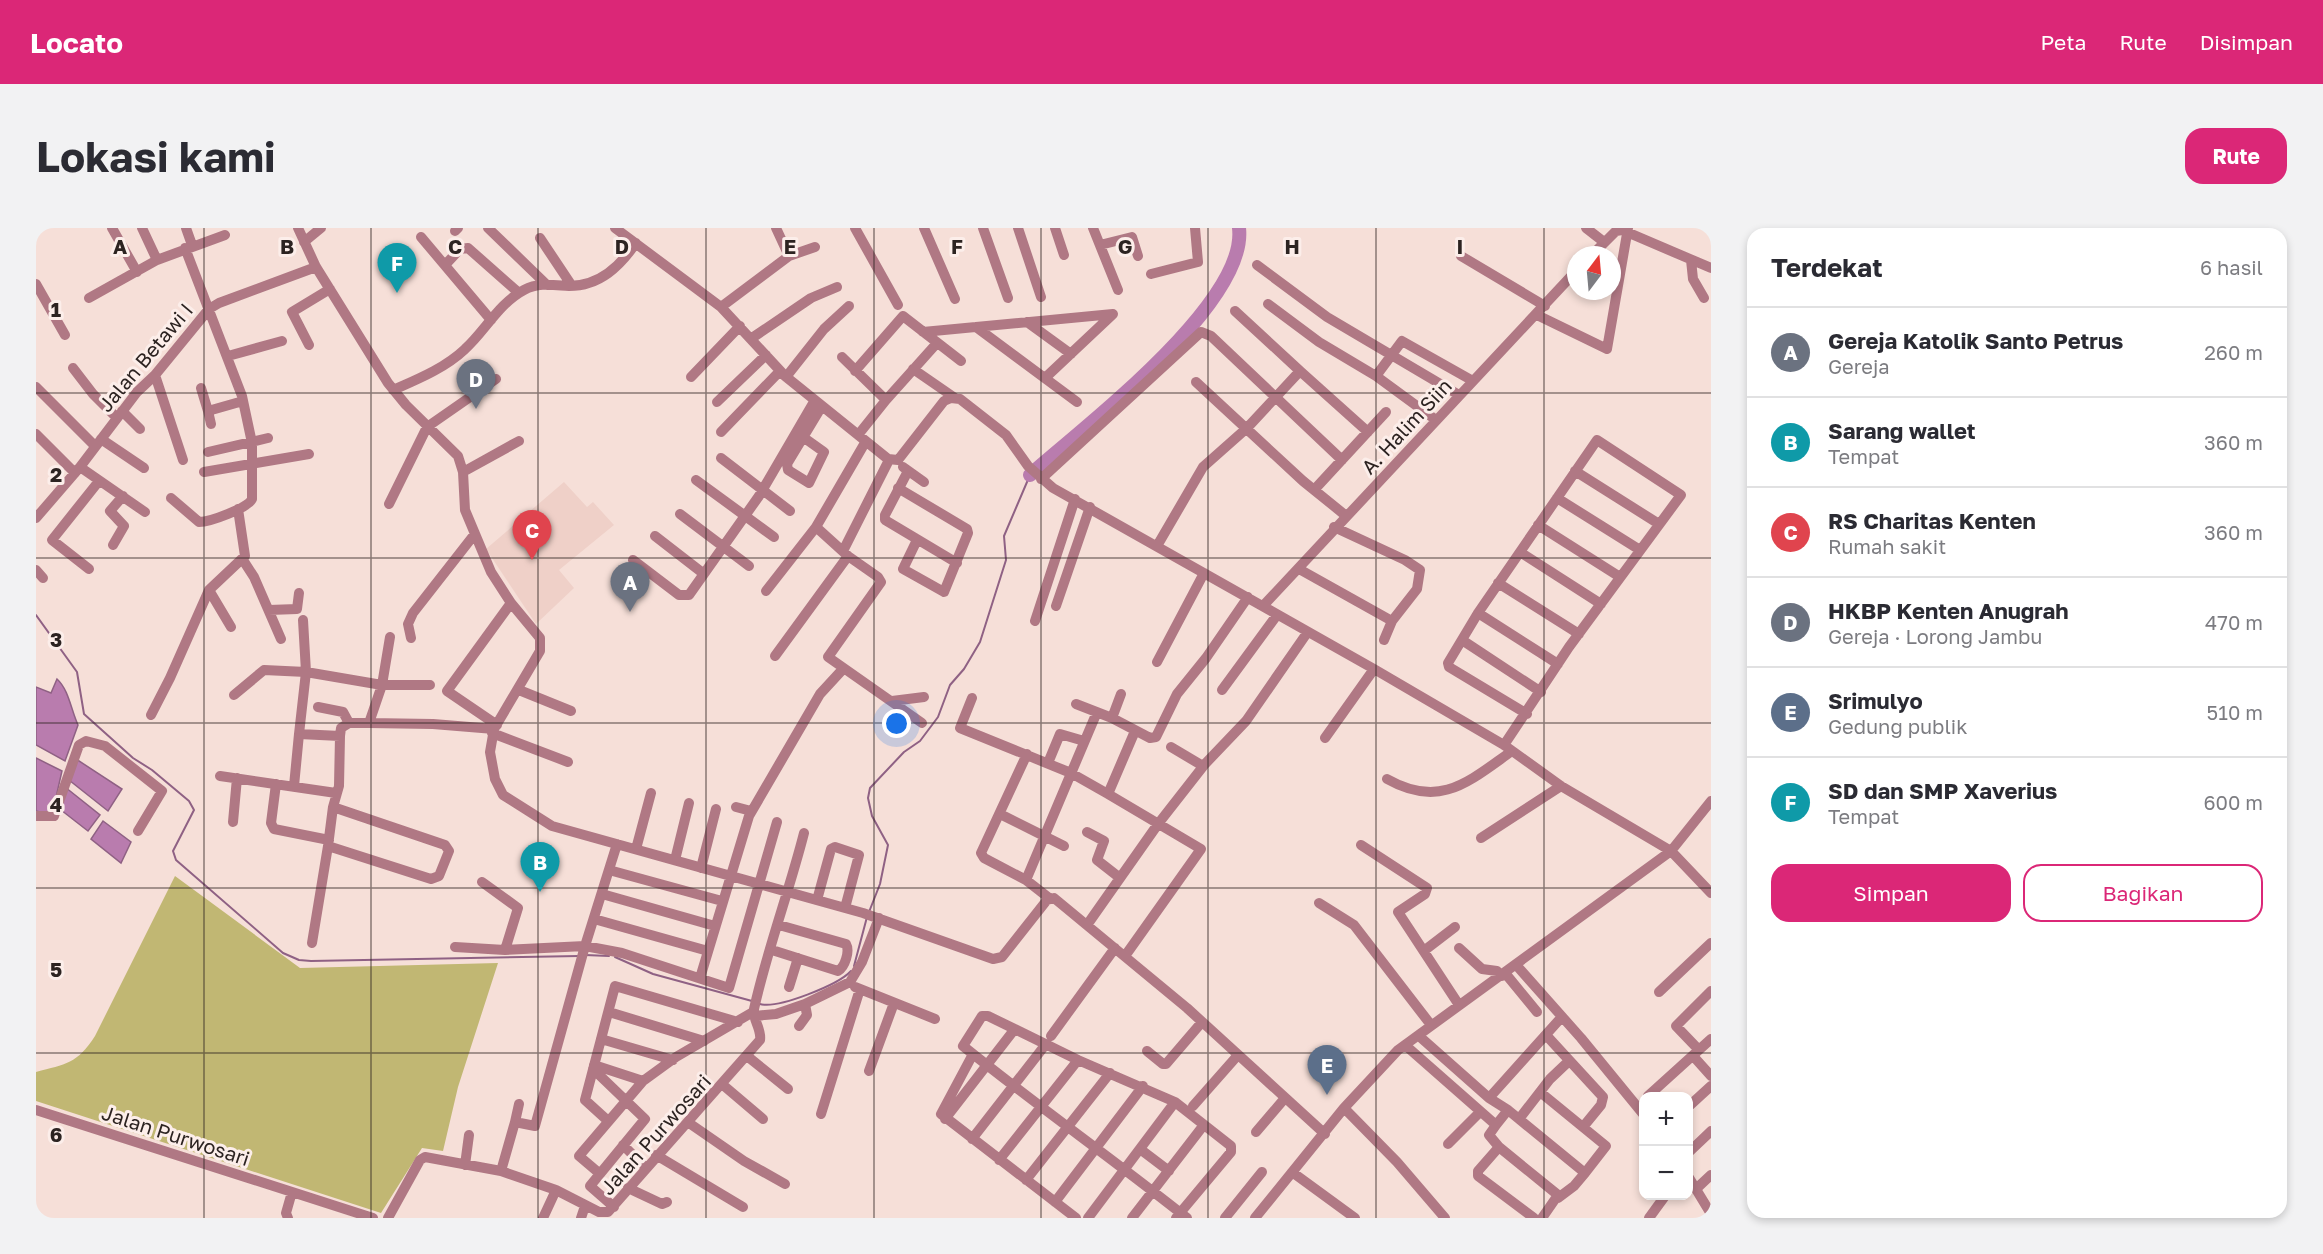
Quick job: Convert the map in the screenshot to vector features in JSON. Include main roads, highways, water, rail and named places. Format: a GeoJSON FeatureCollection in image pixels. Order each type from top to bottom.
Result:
{"type":"FeatureCollection","features":[{"type":"Feature","properties":{"kind":"waterway"},"geometry":{"type":"LineString","coordinates":[[1030,475],[1122,396],[1191,326],[1218,291],[1235,258],[1239,228]]}},
{"type":"Feature","properties":{"kind":"waterway"},"geometry":{"type":"LineString","coordinates":[[869,912],[880,884],[888,845],[872,816],[868,798],[870,788],[904,752],[920,741],[938,717],[950,685],[964,669],[980,642],[1006,560],[1004,536],[1030,475]]}},
{"type":"Feature","properties":{"kind":"waterway"},"geometry":{"type":"LineString","coordinates":[[36,615],[77,672],[84,714],[133,758],[152,770],[189,801],[194,810],[173,851],[176,860],[283,953],[299,960],[311,961],[579,956]]}},
{"type":"Feature","properties":{"kind":"waterway"},"geometry":{"type":"LineString","coordinates":[[854,966],[867,917]]}},
{"type":"Feature","properties":{"kind":"waterway"},"geometry":{"type":"LineString","coordinates":[[585,955],[609,956]]}},
{"type":"Feature","properties":{"kind":"waterway"},"geometry":{"type":"LineString","coordinates":[[615,957],[653,974],[752,1001]]}},
{"type":"Feature","properties":{"kind":"waterway"},"geometry":{"type":"LineString","coordinates":[[760,1004],[780,1003],[807,995],[834,983],[851,971]]}},
{"type":"Feature","properties":{"kind":"place","name":"SD dan SMP Xaverius"},"geometry":{"type":"Point","coordinates":[397,293]}},
{"type":"Feature","properties":{"kind":"place","name":"HKBP Kenten Anugrah"},"geometry":{"type":"Point","coordinates":[476,409]}},
{"type":"Feature","properties":{"kind":"place","name":"RS Charitas Kenten"},"geometry":{"type":"Point","coordinates":[532,560]}},
{"type":"Feature","properties":{"kind":"place","name":"Gereja Katolik Santo Petrus"},"geometry":{"type":"Point","coordinates":[630,612]}},
{"type":"Feature","properties":{"kind":"place","name":"Sarang wallet"},"geometry":{"type":"Point","coordinates":[540,892]}},
{"type":"Feature","properties":{"kind":"place","name":"Srimulyo"},"geometry":{"type":"Point","coordinates":[1327,1095]}}]}
